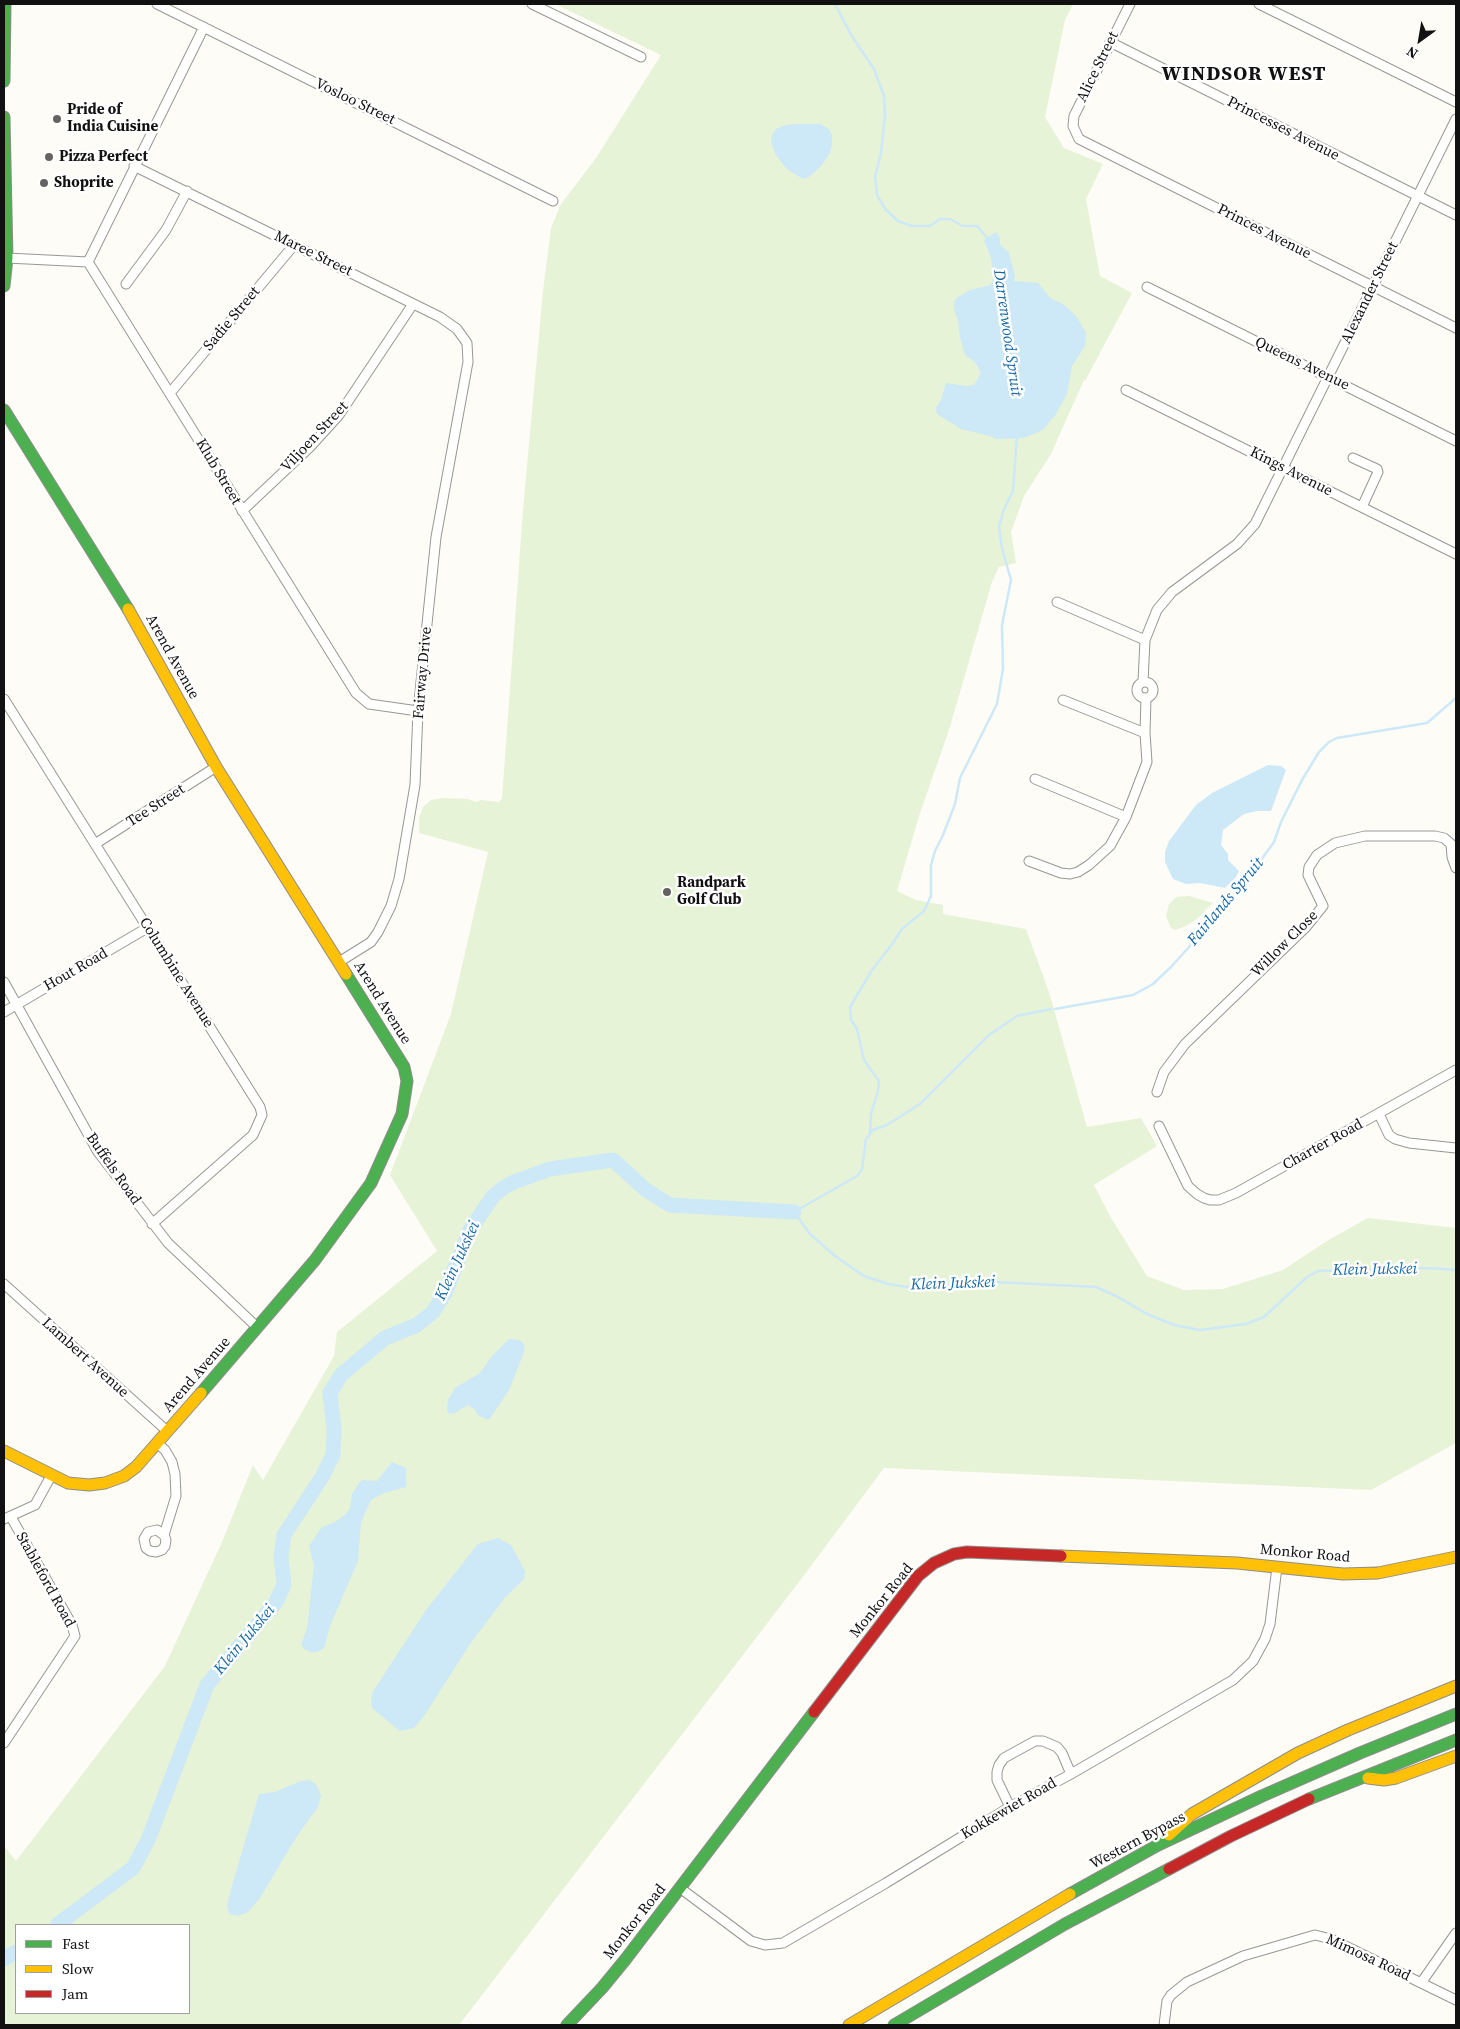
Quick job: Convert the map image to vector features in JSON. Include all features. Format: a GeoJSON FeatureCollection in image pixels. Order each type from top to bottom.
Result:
{"type":"FeatureCollection","features":[{"type":"Feature","properties":{"kind":"main road"},"geometry":{"type":"LineString","coordinates":[[4,81],[5,4]]}},
{"type":"Feature","properties":{"kind":"main road"},"geometry":{"type":"LineString","coordinates":[[4,117],[7,258],[4,286]]}},
{"type":"Feature","properties":{"kind":"main road","name":"Arend Avenue"},"geometry":{"type":"LineString","coordinates":[[4,410],[134,619],[216,767],[404,1067],[407,1081],[405,1104],[391,1143],[371,1183],[315,1260],[258,1328],[136,1466],[114,1481],[98,1484],[77,1484],[68,1483],[51,1476],[4,1452]]}},
{"type":"Feature","properties":{"kind":"main road","name":"Monkor Road"},"geometry":{"type":"LineString","coordinates":[[567,2025],[602,1988],[918,1576],[934,1563],[954,1554],[967,1552],[1237,1563],[1343,1574],[1378,1573],[1456,1557]]}},
{"type":"Feature","properties":{"kind":"main road"},"geometry":{"type":"LineString","coordinates":[[1158,1845],[1192,1814],[1298,1753],[1348,1730],[1456,1686]]}},
{"type":"Feature","properties":{"kind":"main road","name":"Western Bypass"},"geometry":{"type":"LineString","coordinates":[[849,2025],[1035,1914],[1158,1845],[1316,1772],[1456,1714]]}},
{"type":"Feature","properties":{"kind":"main road"},"geometry":{"type":"LineString","coordinates":[[894,2025],[1065,1924],[1231,1836],[1302,1802],[1456,1740]]}},
{"type":"Feature","properties":{"kind":"main road"},"geometry":{"type":"LineString","coordinates":[[1362,1778],[1384,1780],[1396,1778],[1456,1756]]}},
{"type":"Feature","properties":{"kind":"street","name":"Vosloo Street"},"geometry":{"type":"LineString","coordinates":[[157,4],[553,201]]}},
{"type":"Feature","properties":{"kind":"street"},"geometry":{"type":"LineString","coordinates":[[532,4],[641,57]]}},
{"type":"Feature","properties":{"kind":"street","name":"Alice Street"},"geometry":{"type":"LineString","coordinates":[[1074,132],[1072,122],[1074,116],[1130,4]]}},
{"type":"Feature","properties":{"kind":"street"},"geometry":{"type":"LineString","coordinates":[[1259,4],[1456,102]]}},
{"type":"Feature","properties":{"kind":"street"},"geometry":{"type":"LineString","coordinates":[[7,258],[88,262],[204,27]]}},
{"type":"Feature","properties":{"kind":"street","name":"Princesses Avenue"},"geometry":{"type":"LineString","coordinates":[[1110,42],[1456,215]]}},
{"type":"Feature","properties":{"kind":"street","name":"Alexander Street"},"geometry":{"type":"LineString","coordinates":[[1145,733],[1146,698],[1152,695],[1154,688],[1150,683],[1143,682],[1146,640],[1154,617],[1166,598],[1237,544],[1250,531],[1329,377],[1456,119]]}},
{"type":"Feature","properties":{"kind":"street","name":"Princes Avenue"},"geometry":{"type":"LineString","coordinates":[[1074,132],[1079,139],[1088,145],[1456,328]]}},
{"type":"Feature","properties":{"kind":"street","name":"Maree Street"},"geometry":{"type":"LineString","coordinates":[[134,166],[440,317],[457,329],[467,343],[468,362]]}},
{"type":"Feature","properties":{"kind":"street"},"geometry":{"type":"LineString","coordinates":[[126,284],[166,230],[187,192]]}},
{"type":"Feature","properties":{"kind":"street","name":"Sadie Street"},"geometry":{"type":"LineString","coordinates":[[170,393],[294,245]]}},
{"type":"Feature","properties":{"kind":"street","name":"Klub Street"},"geometry":{"type":"LineString","coordinates":[[88,262],[356,693],[369,704],[418,711]]}},
{"type":"Feature","properties":{"kind":"street","name":"Queens Avenue"},"geometry":{"type":"LineString","coordinates":[[1148,287],[1456,441]]}},
{"type":"Feature","properties":{"kind":"street","name":"Viljoen Street"},"geometry":{"type":"LineString","coordinates":[[242,512],[310,447],[333,422],[413,304]]}},
{"type":"Feature","properties":{"kind":"street","name":"Fairway Drive"},"geometry":{"type":"LineString","coordinates":[[339,962],[371,942],[384,920],[396,889],[415,785],[418,711],[436,536],[468,362]]}},
{"type":"Feature","properties":{"kind":"street","name":"Kings Avenue"},"geometry":{"type":"LineString","coordinates":[[1126,390],[1456,554]]}},
{"type":"Feature","properties":{"kind":"street"},"geometry":{"type":"LineString","coordinates":[[1353,458],[1377,469],[1378,472],[1362,507]]}},
{"type":"Feature","properties":{"kind":"street"},"geometry":{"type":"LineString","coordinates":[[1057,602],[1146,640]]}},
{"type":"Feature","properties":{"kind":"street","name":"Columbine Avenue"},"geometry":{"type":"LineString","coordinates":[[4,699],[260,1107],[262,1116],[253,1135],[152,1224]]}},
{"type":"Feature","properties":{"kind":"street"},"geometry":{"type":"LineString","coordinates":[[1029,861],[1061,873],[1070,874],[1078,872],[1100,857],[1110,846],[1126,817],[1147,762],[1145,733],[1063,700]]}},
{"type":"Feature","properties":{"kind":"street","name":"Tee Street"},"geometry":{"type":"LineString","coordinates":[[95,844],[216,767]]}},
{"type":"Feature","properties":{"kind":"street"},"geometry":{"type":"LineString","coordinates":[[1035,779],[1126,817]]}},
{"type":"Feature","properties":{"kind":"street","name":"Willow Close"},"geometry":{"type":"LineString","coordinates":[[1156,1092],[1164,1072],[1185,1044],[1306,927],[1323,906],[1308,874],[1309,868],[1317,855],[1335,843],[1364,836],[1435,836],[1454,843]]}},
{"type":"Feature","properties":{"kind":"street"},"geometry":{"type":"LineString","coordinates":[[1454,843],[1452,857],[1456,868]]}},
{"type":"Feature","properties":{"kind":"street","name":"Hout Road"},"geometry":{"type":"LineString","coordinates":[[4,1012],[147,928]]}},
{"type":"Feature","properties":{"kind":"street","name":"Buffels Road"},"geometry":{"type":"LineString","coordinates":[[4,982],[98,1152],[152,1224],[183,1258],[258,1328]]}},
{"type":"Feature","properties":{"kind":"street","name":"Charter Road"},"geometry":{"type":"LineString","coordinates":[[1159,1126],[1188,1186],[1196,1194],[1210,1200],[1228,1198],[1456,1070]]}},
{"type":"Feature","properties":{"kind":"street"},"geometry":{"type":"LineString","coordinates":[[1379,1114],[1389,1135],[1395,1139],[1409,1143],[1456,1148]]}},
{"type":"Feature","properties":{"kind":"street","name":"Lambert Avenue"},"geometry":{"type":"LineString","coordinates":[[4,1284],[167,1432]]}},
{"type":"Feature","properties":{"kind":"street"},"geometry":{"type":"LineString","coordinates":[[158,1443],[172,1462],[177,1487],[164,1535]]}},
{"type":"Feature","properties":{"kind":"street"},"geometry":{"type":"LineString","coordinates":[[7,1518],[35,1505],[51,1476]]}},
{"type":"Feature","properties":{"kind":"street","name":"Stableford Road"},"geometry":{"type":"LineString","coordinates":[[4,1743],[75,1636],[72,1624],[7,1518]]}},
{"type":"Feature","properties":{"kind":"street","name":"Kokkewiet Road"},"geometry":{"type":"LineString","coordinates":[[680,1888],[751,1941],[766,1945],[783,1943],[1010,1807],[1071,1774],[1233,1680],[1248,1668],[1259,1653],[1265,1639],[1270,1624],[1277,1567]]}},
{"type":"Feature","properties":{"kind":"street"},"geometry":{"type":"LineString","coordinates":[[1010,1807],[997,1780],[999,1765],[1004,1758],[1035,1741],[1043,1741],[1057,1747],[1062,1753],[1071,1774]]}},
{"type":"Feature","properties":{"kind":"street"},"geometry":{"type":"LineString","coordinates":[[1421,1982],[1456,1933]]}},
{"type":"Feature","properties":{"kind":"street","name":"Mimosa Road"},"geometry":{"type":"LineString","coordinates":[[1164,2025],[1167,2001],[1171,1995],[1187,1982],[1243,1956],[1315,1935],[1331,1938],[1456,2000]]}},
{"type":"Feature","properties":{"kind":"green space"},"geometry":{"type":"Polygon","coordinates":[[[555,4],[1073,4],[1065,20],[1045,117],[1064,148],[1103,164],[1086,199],[1100,276],[1132,293],[1084,380],[1051,454],[1024,496],[1011,532],[1016,563],[999,567],[992,582],[949,730],[919,816],[897,891],[916,900],[943,905],[943,914],[1026,929],[1050,995],[1087,1127],[1141,1118],[1157,1146],[1094,1185],[1110,1216],[1147,1276],[1184,1290],[1223,1289],[1283,1270],[1330,1239],[1368,1218],[1456,1228],[1456,1443],[1371,1490],[884,1468],[802,1578],[459,2025],[4,2025],[4,1846],[16,1861],[165,1666],[222,1542],[253,1465],[263,1480],[334,1356],[337,1332],[437,1251],[390,1175],[451,1014],[488,852],[419,833],[419,818],[423,807],[431,800],[444,798],[468,799],[476,802],[481,800],[499,802],[502,798],[523,510],[543,291],[551,228],[561,204],[596,158],[661,55],[555,4]]]}},
{"type":"Feature","properties":{"kind":"green space"},"geometry":{"type":"Polygon","coordinates":[[[1189,896],[1213,903],[1197,919],[1175,930],[1171,928],[1166,916],[1169,904],[1176,897],[1189,896]]]}},
{"type":"Feature","properties":{"kind":"water"},"geometry":{"type":"Polygon","coordinates":[[[793,124],[820,124],[829,129],[832,135],[829,155],[821,166],[809,177],[803,179],[787,169],[775,154],[771,142],[772,135],[776,129],[793,124]]]}},
{"type":"Feature","properties":{"kind":"water"},"geometry":{"type":"Polygon","coordinates":[[[996,232],[1000,238],[1000,244],[1009,253],[1015,276],[1014,281],[1038,283],[1050,298],[1063,304],[1076,316],[1086,333],[1085,346],[1072,366],[1067,394],[1056,414],[1043,430],[1024,438],[996,439],[961,429],[937,414],[936,408],[941,400],[946,383],[966,386],[974,385],[981,373],[975,362],[965,355],[954,309],[954,301],[970,290],[991,285],[994,277],[991,258],[984,240],[996,232]]]}},
{"type":"Feature","properties":{"kind":"water"},"geometry":{"type":"Polygon","coordinates":[[[1268,765],[1281,766],[1286,770],[1271,811],[1257,811],[1244,814],[1223,830],[1221,845],[1228,854],[1228,860],[1239,871],[1236,877],[1225,888],[1200,883],[1186,884],[1173,879],[1165,862],[1165,852],[1169,841],[1196,805],[1212,793],[1268,765]]]}},
{"type":"Feature","properties":{"kind":"water"},"geometry":{"type":"Polygon","coordinates":[[[509,1339],[520,1340],[525,1346],[523,1355],[509,1390],[489,1420],[479,1416],[468,1405],[455,1413],[449,1414],[447,1410],[448,1400],[455,1388],[480,1373],[492,1356],[509,1339]]]}},
{"type":"Feature","properties":{"kind":"water"},"geometry":{"type":"Polygon","coordinates":[[[392,1462],[406,1468],[406,1487],[384,1493],[371,1500],[361,1522],[358,1561],[330,1626],[324,1648],[317,1652],[310,1652],[304,1649],[301,1644],[307,1629],[314,1565],[309,1546],[322,1527],[335,1522],[345,1515],[350,1508],[352,1494],[359,1483],[362,1480],[377,1481],[392,1462]]]}},
{"type":"Feature","properties":{"kind":"water"},"geometry":{"type":"Polygon","coordinates":[[[498,1538],[511,1545],[525,1571],[524,1579],[504,1599],[470,1644],[424,1716],[414,1728],[400,1731],[373,1709],[371,1703],[372,1693],[426,1610],[478,1544],[498,1538]]]}},
{"type":"Feature","properties":{"kind":"water"},"geometry":{"type":"Polygon","coordinates":[[[309,1780],[316,1784],[321,1796],[318,1807],[297,1836],[260,1898],[248,1912],[238,1916],[229,1914],[227,1906],[231,1889],[259,1794],[275,1792],[301,1781],[309,1780]]]}},
{"type":"Feature","properties":{"kind":"waterway","name":"Darrenwood Spruit"},"geometry":{"type":"LineString","coordinates":[[835,4],[851,35],[874,69],[884,96],[885,115],[881,153],[875,177],[877,195],[886,210],[898,221],[912,226],[930,226],[940,219],[950,219],[963,226],[977,226],[988,239]]}},
{"type":"Feature","properties":{"kind":"waterway","name":"Darrenwood Spruit"},"geometry":{"type":"LineString","coordinates":[[870,1134],[871,1114],[879,1081],[864,1060],[857,1029],[851,1020],[850,1007],[872,970],[902,929],[924,911],[931,896],[931,865],[955,804],[960,778],[997,704],[1003,669],[1002,625],[1011,580],[1002,548],[999,527],[1004,509],[1013,491],[1017,436]]}},
{"type":"Feature","properties":{"kind":"waterway","name":"Fairlands Spruit"},"geometry":{"type":"LineString","coordinates":[[1055,1009],[1133,995],[1153,984],[1171,967],[1235,896],[1274,842],[1281,822],[1302,780],[1319,752],[1329,742],[1337,738],[1427,723],[1456,698]]}},
{"type":"Feature","properties":{"kind":"waterway","name":"Klein Jukskei"},"geometry":{"type":"LineString","coordinates":[[1051,1009],[1017,1016],[989,1035],[920,1104],[887,1125],[873,1130],[866,1139],[862,1170],[857,1176],[794,1212],[810,1234],[835,1256],[864,1276],[888,1284],[920,1289],[940,1288],[974,1281],[1096,1287],[1147,1314],[1174,1325],[1200,1330],[1246,1324],[1264,1317],[1307,1277],[1318,1271],[1429,1268],[1456,1270]]}},
{"type":"Feature","properties":{"kind":"waterway","name":"Klein Jukskei"},"geometry":{"type":"LineString","coordinates":[[58,1924],[133,1868],[148,1840],[207,1685],[276,1602],[284,1585],[281,1557],[284,1535],[322,1477],[333,1455],[334,1430],[330,1393],[341,1375],[385,1338],[417,1325],[433,1312],[445,1293],[470,1230],[493,1196],[514,1182],[550,1169],[613,1160],[646,1190],[670,1205],[794,1212]]}},
{"type":"Feature","properties":{"kind":"waterway","name":"Klein Jukskei"},"geometry":{"type":"LineString","coordinates":[[4,1959],[15,1953]]}},
{"type":"Feature","properties":{"kind":"traffic: fast"},"geometry":{"type":"LineString","coordinates":[[4,81],[5,4]]}},
{"type":"Feature","properties":{"kind":"traffic: fast"},"geometry":{"type":"LineString","coordinates":[[4,117],[7,258],[4,286]]}},
{"type":"Feature","properties":{"kind":"traffic: fast"},"geometry":{"type":"LineString","coordinates":[[4,410],[128,609]]}},
{"type":"Feature","properties":{"kind":"traffic: fast"},"geometry":{"type":"LineString","coordinates":[[201,1393],[315,1260],[371,1183],[402,1114],[407,1081],[404,1067],[346,974]]}},
{"type":"Feature","properties":{"kind":"traffic: fast"},"geometry":{"type":"LineString","coordinates":[[567,2025],[625,1960],[814,1712]]}},
{"type":"Feature","properties":{"kind":"traffic: fast"},"geometry":{"type":"LineString","coordinates":[[1070,1894],[1158,1845],[1262,1796],[1456,1714]]}},
{"type":"Feature","properties":{"kind":"traffic: fast"},"geometry":{"type":"LineString","coordinates":[[1309,1799],[1456,1740]]}},
{"type":"Feature","properties":{"kind":"traffic: fast"},"geometry":{"type":"LineString","coordinates":[[894,2025],[1065,1924],[1169,1869]]}},
{"type":"Feature","properties":{"kind":"traffic: slow"},"geometry":{"type":"LineString","coordinates":[[128,609],[216,767],[346,974]]}},
{"type":"Feature","properties":{"kind":"traffic: slow"},"geometry":{"type":"LineString","coordinates":[[4,1451],[68,1483],[89,1485],[105,1483],[124,1476],[136,1467],[201,1393]]}},
{"type":"Feature","properties":{"kind":"traffic: slow"},"geometry":{"type":"LineString","coordinates":[[1061,1556],[1237,1563],[1343,1574],[1378,1573],[1456,1557]]}},
{"type":"Feature","properties":{"kind":"traffic: slow"},"geometry":{"type":"LineString","coordinates":[[1169,1835],[1192,1814],[1298,1753],[1348,1730],[1456,1686]]}},
{"type":"Feature","properties":{"kind":"traffic: slow"},"geometry":{"type":"LineString","coordinates":[[1368,1778],[1384,1780],[1396,1778],[1456,1756]]}},
{"type":"Feature","properties":{"kind":"traffic: slow"},"geometry":{"type":"LineString","coordinates":[[849,2025],[1070,1894]]}},
{"type":"Feature","properties":{"kind":"traffic: jam"},"geometry":{"type":"LineString","coordinates":[[814,1712],[918,1576],[934,1563],[954,1554],[967,1552],[1061,1556]]}},
{"type":"Feature","properties":{"kind":"traffic: jam"},"geometry":{"type":"LineString","coordinates":[[1169,1869],[1231,1836],[1309,1799]]}},
{"type":"Feature","properties":{"kind":"place","name":"Pride of India Cuisine"},"geometry":{"type":"Point","coordinates":[57,119]}},
{"type":"Feature","properties":{"kind":"place","name":"Pizza Perfect"},"geometry":{"type":"Point","coordinates":[49,157]}},
{"type":"Feature","properties":{"kind":"place","name":"Shoprite"},"geometry":{"type":"Point","coordinates":[44,183]}},
{"type":"Feature","properties":{"kind":"place","name":"Randpark Golf Club"},"geometry":{"type":"Point","coordinates":[667,892]}},
{"type":"Feature","properties":{"kind":"district","name":"WINDSOR WEST"},"geometry":{"type":"Point","coordinates":[1244,75]}}]}
